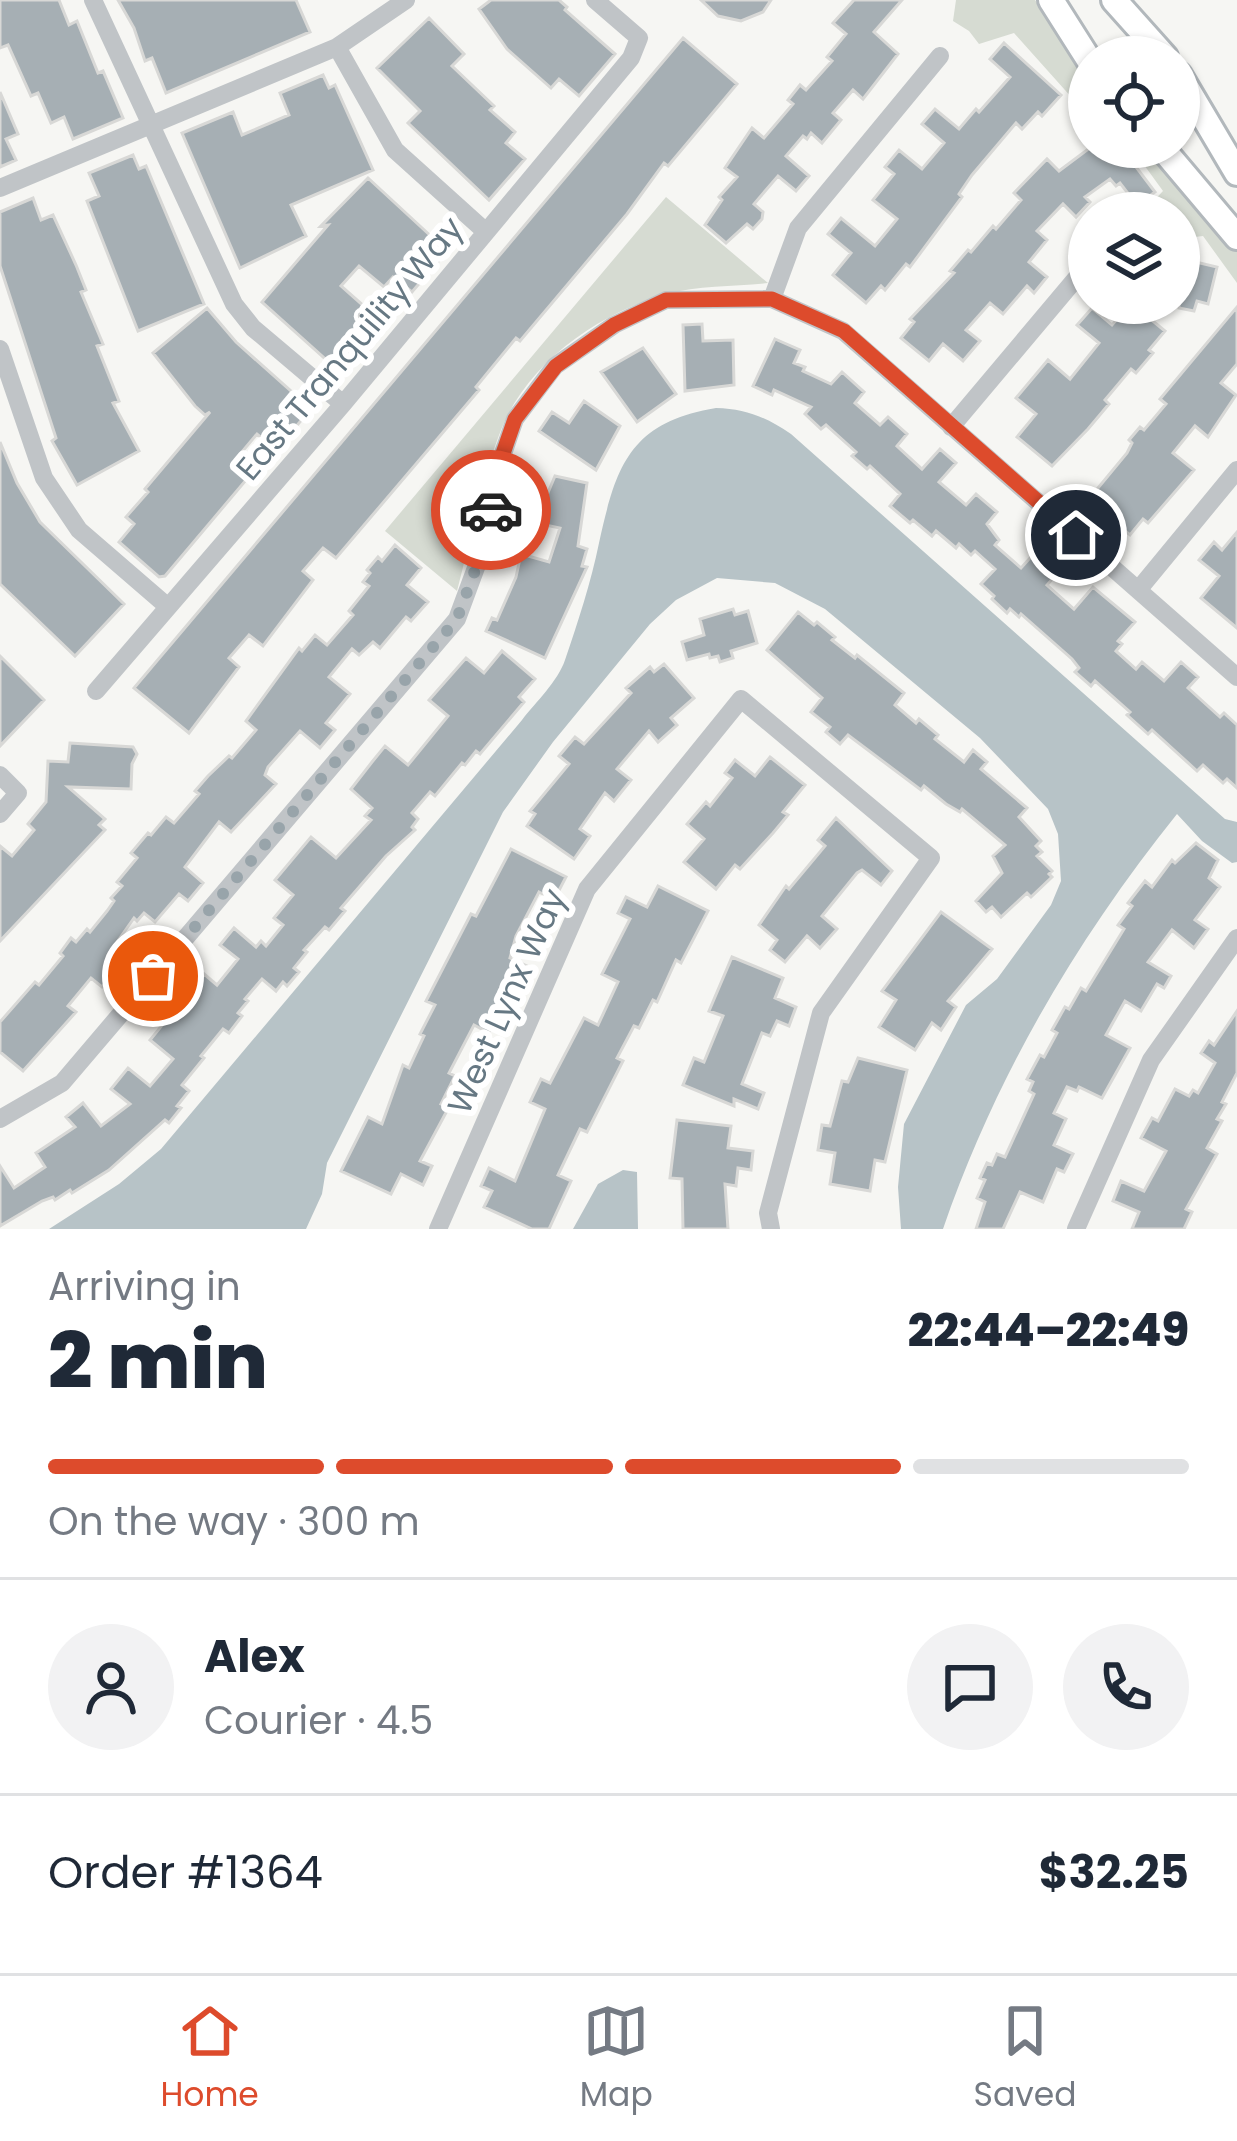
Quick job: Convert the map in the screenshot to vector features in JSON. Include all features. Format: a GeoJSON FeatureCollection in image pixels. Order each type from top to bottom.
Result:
{"type":"FeatureCollection","features":[{"type":"Feature","properties":{"kind":"street"},"geometry":{"type":"LineString","coordinates":[[93,0],[234,304],[254,328],[343,404]]}},
{"type":"Feature","properties":{"kind":"street"},"geometry":{"type":"LineString","coordinates":[[0,188],[337,46],[406,0]]}},
{"type":"Feature","properties":{"kind":"street","name":"East Tranquility Way"},"geometry":{"type":"LineString","coordinates":[[96,691],[631,58],[639,38],[595,0]]}},
{"type":"Feature","properties":{"kind":"street"},"geometry":{"type":"LineString","coordinates":[[1051,0],[1074,36]]}},
{"type":"Feature","properties":{"kind":"street"},"geometry":{"type":"LineString","coordinates":[[1114,0],[1146,36]]}},
{"type":"Feature","properties":{"kind":"street"},"geometry":{"type":"LineString","coordinates":[[337,46],[395,150],[486,232]]}},
{"type":"Feature","properties":{"kind":"street"},"geometry":{"type":"LineString","coordinates":[[772,299],[798,228],[940,56]]}},
{"type":"Feature","properties":{"kind":"street"},"geometry":{"type":"LineString","coordinates":[[1200,106],[1237,173]]}},
{"type":"Feature","properties":{"kind":"street"},"geometry":{"type":"LineString","coordinates":[[1200,108],[1205,113]]}},
{"type":"Feature","properties":{"kind":"street"},"geometry":{"type":"LineString","coordinates":[[1178,168],[1237,237]]}},
{"type":"Feature","properties":{"kind":"street"},"geometry":{"type":"LineString","coordinates":[[951,427],[1068,288]]}},
{"type":"Feature","properties":{"kind":"street"},"geometry":{"type":"LineString","coordinates":[[0,1119],[62,1083],[457,619],[484,546],[498,468],[515,419],[556,366],[614,325],[666,300],[772,299],[844,331],[1237,677]]}},
{"type":"Feature","properties":{"kind":"street"},"geometry":{"type":"LineString","coordinates":[[0,349],[44,478],[79,530],[167,606]]}},
{"type":"Feature","properties":{"kind":"street"},"geometry":{"type":"LineString","coordinates":[[1139,589],[1237,470]]}},
{"type":"Feature","properties":{"kind":"street","name":"West Lynx Way"},"geometry":{"type":"LineString","coordinates":[[438,1229],[587,890],[741,699],[931,858],[820,1013],[768,1213],[771,1229]]}},
{"type":"Feature","properties":{"kind":"street"},"geometry":{"type":"LineString","coordinates":[[0,775],[18,793],[0,814]]}},
{"type":"Feature","properties":{"kind":"street"},"geometry":{"type":"LineString","coordinates":[[1076,1229],[1150,1060],[1237,938]]}},
{"type":"Feature","properties":{"kind":"shaded area"},"geometry":{"type":"Polygon","coordinates":[[[956,0],[1035,0],[1068,44],[1068,93],[1014,33],[979,44],[953,21],[956,0]]]}},
{"type":"Feature","properties":{"kind":"shaded area"},"geometry":{"type":"Polygon","coordinates":[[[1146,168],[1167,168],[1187,192],[1163,191],[1146,168]]]}},
{"type":"Feature","properties":{"kind":"shaded area"},"geometry":{"type":"Polygon","coordinates":[[[666,197],[768,283],[691,289],[641,303],[592,327],[547,362],[513,405],[501,430],[457,591],[385,531],[666,197]]]}},
{"type":"Feature","properties":{"kind":"shaded area"},"geometry":{"type":"Polygon","coordinates":[[[1200,207],[1237,252],[1237,283],[1203,236],[1200,207]]]}},
{"type":"Feature","properties":{"kind":"shaded area"},"geometry":{"type":"Polygon","coordinates":[[[716,408],[755,415],[791,434],[1225,819],[1237,822],[1237,862],[1232,863],[1177,814],[1105,910],[1014,1064],[943,1229],[901,1229],[898,1187],[904,1124],[966,1005],[997,979],[1051,905],[1061,881],[1058,834],[1048,809],[980,738],[825,609],[775,583],[717,578],[676,600],[650,624],[553,742],[503,812],[327,1163],[322,1194],[306,1229],[49,1229],[119,1184],[161,1149],[546,691],[565,660],[621,470],[646,437],[664,424],[716,408]]]}},
{"type":"Feature","properties":{"kind":"shaded area"},"geometry":{"type":"Polygon","coordinates":[[[623,1170],[637,1172],[638,1229],[573,1229],[598,1184],[623,1170]]]}},
{"type":"Feature","properties":{"kind":"building"},"geometry":{"type":"Polygon","coordinates":[[[0,0],[59,0],[69,25],[77,21],[123,118],[73,139],[64,117],[51,123],[38,93],[31,96],[8,45],[0,48],[0,0]]]}},
{"type":"Feature","properties":{"kind":"building"},"geometry":{"type":"Polygon","coordinates":[[[118,0],[296,0],[310,32],[166,93],[152,58],[145,61],[118,0]]]}},
{"type":"Feature","properties":{"kind":"building"},"geometry":{"type":"Polygon","coordinates":[[[491,0],[559,0],[615,54],[579,96],[559,79],[551,88],[507,49],[479,9],[491,0]]]}},
{"type":"Feature","properties":{"kind":"building"},"geometry":{"type":"Polygon","coordinates":[[[701,0],[771,0],[763,12],[741,21],[718,16],[701,0]]]}},
{"type":"Feature","properties":{"kind":"building"},"geometry":{"type":"Polygon","coordinates":[[[854,0],[902,0],[874,32],[898,54],[863,99],[853,90],[833,113],[841,120],[822,143],[811,133],[786,156],[809,176],[796,191],[778,176],[754,204],[763,212],[762,219],[753,229],[747,224],[726,243],[705,225],[722,200],[719,197],[737,177],[725,168],[752,128],[764,138],[793,104],[788,100],[800,85],[806,90],[832,61],[827,57],[846,34],[833,23],[854,0]]]}},
{"type":"Feature","properties":{"kind":"building"},"geometry":{"type":"Polygon","coordinates":[[[429,18],[464,54],[452,66],[515,132],[506,143],[525,159],[489,200],[408,123],[420,111],[377,68],[429,18]]]}},
{"type":"Feature","properties":{"kind":"building"},"geometry":{"type":"Polygon","coordinates":[[[683,38],[737,84],[668,166],[664,163],[627,214],[520,341],[516,338],[476,387],[479,390],[336,558],[323,548],[303,571],[313,580],[263,646],[249,635],[229,658],[239,667],[189,733],[134,688],[683,38]]]}},
{"type":"Feature","properties":{"kind":"building"},"geometry":{"type":"Polygon","coordinates":[[[1004,43],[1061,95],[1022,129],[1016,123],[972,175],[959,194],[962,197],[910,267],[906,264],[885,290],[881,286],[866,303],[833,275],[851,253],[828,234],[841,218],[875,246],[897,219],[873,200],[894,174],[885,167],[899,150],[922,169],[944,143],[922,124],[935,109],[959,129],[976,109],[979,112],[1010,77],[990,59],[1004,43]]]}},
{"type":"Feature","properties":{"kind":"building"},"geometry":{"type":"Polygon","coordinates":[[[323,75],[329,88],[335,85],[373,170],[291,205],[306,236],[240,268],[182,133],[233,112],[242,135],[289,115],[280,93],[323,75]]]}},
{"type":"Feature","properties":{"kind":"building"},"geometry":{"type":"Polygon","coordinates":[[[0,92],[18,134],[6,139],[16,160],[0,167],[0,92]]]}},
{"type":"Feature","properties":{"kind":"building"},"geometry":{"type":"Polygon","coordinates":[[[133,155],[139,169],[146,166],[204,304],[138,331],[87,201],[99,196],[89,173],[133,155]]]}},
{"type":"Feature","properties":{"kind":"building"},"geometry":{"type":"Polygon","coordinates":[[[1047,159],[1059,171],[1068,164],[1068,168],[1137,168],[1155,192],[1127,192],[1110,179],[1092,192],[1068,192],[1068,209],[1063,204],[1037,231],[1047,240],[1029,262],[1047,277],[1034,293],[1027,286],[1003,314],[990,303],[966,330],[980,341],[963,361],[943,344],[929,361],[901,338],[914,322],[910,319],[954,273],[950,271],[968,250],[993,226],[996,229],[1021,200],[1014,193],[1047,159]]]}},
{"type":"Feature","properties":{"kind":"building"},"geometry":{"type":"Polygon","coordinates":[[[368,178],[447,251],[412,292],[393,277],[384,287],[359,266],[341,286],[366,308],[358,317],[376,333],[345,368],[335,359],[331,364],[262,302],[328,225],[321,226],[368,178]]]}},
{"type":"Feature","properties":{"kind":"building"},"geometry":{"type":"Polygon","coordinates":[[[33,198],[41,220],[53,215],[76,265],[86,290],[81,292],[103,344],[97,346],[119,401],[113,403],[139,451],[77,485],[52,441],[56,438],[0,266],[0,212],[33,198]]]}},
{"type":"Feature","properties":{"kind":"building"},"geometry":{"type":"Polygon","coordinates":[[[1200,263],[1217,267],[1208,304],[1200,302],[1200,263]]]}},
{"type":"Feature","properties":{"kind":"building"},"geometry":{"type":"Polygon","coordinates":[[[1237,307],[1237,364],[1221,383],[1236,395],[1208,437],[1195,426],[1173,453],[1194,470],[1148,523],[1143,519],[1130,535],[1088,500],[1127,453],[1129,440],[1166,404],[1160,399],[1237,307]]]}},
{"type":"Feature","properties":{"kind":"building"},"geometry":{"type":"Polygon","coordinates":[[[207,308],[236,342],[311,409],[276,450],[257,434],[236,459],[252,473],[165,576],[159,577],[119,542],[134,524],[126,517],[148,492],[145,489],[210,412],[205,415],[195,406],[153,353],[207,308]]]}},
{"type":"Feature","properties":{"kind":"building"},"geometry":{"type":"Polygon","coordinates":[[[702,324],[703,341],[733,340],[734,385],[685,391],[683,325],[702,324]]]}},
{"type":"Feature","properties":{"kind":"building"},"geometry":{"type":"Polygon","coordinates":[[[1078,324],[1156,324],[1165,331],[1149,350],[1153,353],[1136,373],[1131,369],[1105,400],[1109,404],[1052,466],[1017,437],[1036,414],[1016,398],[1048,360],[1070,379],[1099,343],[1078,324]]]}},
{"type":"Feature","properties":{"kind":"building"},"geometry":{"type":"Polygon","coordinates":[[[775,339],[800,350],[794,363],[805,367],[803,371],[831,384],[842,372],[864,392],[855,403],[880,425],[888,417],[907,434],[897,446],[922,469],[940,449],[956,463],[939,482],[966,505],[976,494],[997,512],[987,524],[999,540],[995,545],[1021,568],[1039,548],[1062,568],[1047,585],[1074,609],[1093,587],[1135,622],[1118,641],[1122,644],[1116,651],[1136,669],[1142,662],[1164,681],[1181,662],[1198,677],[1188,688],[1220,717],[1224,713],[1237,725],[1237,788],[1227,779],[1223,783],[1203,765],[1197,771],[1152,730],[1148,734],[1095,681],[1091,686],[1075,672],[1079,668],[1072,659],[1021,614],[1010,609],[1007,613],[981,584],[995,569],[975,551],[971,555],[959,544],[956,548],[936,531],[932,536],[890,506],[900,494],[852,456],[856,452],[826,425],[821,429],[805,414],[811,407],[753,386],[775,339]]]}},
{"type":"Feature","properties":{"kind":"building"},"geometry":{"type":"Polygon","coordinates":[[[643,348],[676,394],[637,422],[601,372],[643,348]]]}},
{"type":"Feature","properties":{"kind":"building"},"geometry":{"type":"Polygon","coordinates":[[[584,401],[620,426],[596,470],[539,431],[552,412],[569,423],[584,401]]]}},
{"type":"Feature","properties":{"kind":"building"},"geometry":{"type":"Polygon","coordinates":[[[0,442],[40,522],[124,604],[75,656],[0,584],[0,442]]]}},
{"type":"Feature","properties":{"kind":"building"},"geometry":{"type":"Polygon","coordinates":[[[555,476],[587,483],[578,546],[587,549],[582,566],[587,567],[545,658],[486,631],[492,618],[497,620],[521,554],[549,562],[560,528],[527,521],[534,492],[547,495],[555,476]]]}},
{"type":"Feature","properties":{"kind":"building"},"geometry":{"type":"Polygon","coordinates":[[[1237,532],[1237,628],[1201,598],[1219,576],[1199,560],[1214,542],[1222,550],[1237,532]]]}},
{"type":"Feature","properties":{"kind":"building"},"geometry":{"type":"Polygon","coordinates":[[[395,545],[421,568],[407,585],[428,602],[411,621],[406,617],[380,648],[373,642],[359,655],[352,649],[329,677],[350,694],[326,723],[335,730],[320,748],[300,731],[268,767],[265,775],[276,784],[231,832],[219,822],[185,867],[203,883],[188,901],[179,894],[155,922],[144,913],[137,921],[134,918],[108,955],[120,965],[102,987],[91,978],[68,1006],[76,1012],[23,1071],[0,1052],[0,1022],[35,982],[39,985],[71,938],[76,942],[87,929],[90,932],[107,911],[122,886],[117,882],[137,858],[131,853],[148,833],[166,817],[174,823],[208,776],[232,758],[256,730],[246,721],[299,648],[302,651],[315,635],[327,645],[353,615],[349,611],[369,586],[363,582],[370,573],[367,570],[395,545]]]}},
{"type":"Feature","properties":{"kind":"building"},"geometry":{"type":"Polygon","coordinates":[[[733,609],[735,615],[748,611],[757,643],[731,651],[733,658],[720,662],[718,656],[710,658],[709,654],[687,660],[682,642],[704,635],[700,619],[733,609]]]}},
{"type":"Feature","properties":{"kind":"building"},"geometry":{"type":"Polygon","coordinates":[[[798,612],[904,693],[895,705],[916,723],[919,719],[964,762],[973,750],[987,762],[981,769],[1027,808],[1019,817],[1041,841],[1036,846],[1042,852],[1037,856],[1052,871],[1052,877],[1031,897],[1027,893],[1001,917],[992,907],[986,912],[976,901],[1002,873],[993,856],[1005,845],[962,809],[946,804],[924,786],[921,790],[848,735],[840,744],[826,732],[830,727],[811,712],[822,698],[767,650],[798,612]]]}},
{"type":"Feature","properties":{"kind":"building"},"geometry":{"type":"Polygon","coordinates":[[[502,651],[535,679],[519,697],[524,702],[480,754],[476,751],[462,763],[435,796],[430,792],[412,813],[418,819],[412,827],[415,830],[341,908],[345,911],[329,930],[325,927],[304,950],[294,968],[299,972],[287,986],[283,982],[276,991],[262,979],[245,999],[238,1013],[242,1016],[229,1033],[223,1029],[182,1085],[189,1091],[169,1123],[165,1120],[109,1170],[72,1193],[42,1201],[0,1226],[0,1166],[14,1188],[45,1167],[36,1153],[75,1127],[66,1117],[83,1103],[101,1126],[130,1104],[111,1089],[128,1068],[150,1086],[173,1059],[150,1040],[204,974],[217,985],[238,959],[220,945],[234,928],[256,947],[261,941],[266,946],[283,925],[274,918],[293,895],[275,880],[311,837],[336,858],[371,820],[365,816],[372,808],[351,789],[372,762],[385,746],[408,765],[448,716],[429,700],[466,658],[484,673],[502,651]]]}},
{"type":"Feature","properties":{"kind":"building"},"geometry":{"type":"Polygon","coordinates":[[[0,656],[44,700],[0,746],[0,656]]]}},
{"type":"Feature","properties":{"kind":"building"},"geometry":{"type":"Polygon","coordinates":[[[664,664],[694,698],[671,718],[677,725],[658,742],[649,731],[617,769],[631,780],[614,801],[605,793],[580,829],[590,836],[574,859],[527,826],[535,814],[530,811],[569,764],[559,756],[575,737],[584,744],[631,693],[626,688],[650,667],[654,672],[664,664]]]}},
{"type":"Feature","properties":{"kind":"building"},"geometry":{"type":"Polygon","coordinates":[[[70,743],[133,747],[137,754],[131,789],[68,787],[105,819],[99,825],[105,830],[0,941],[0,846],[12,856],[34,830],[28,824],[46,802],[48,761],[68,762],[70,743]]]}},
{"type":"Feature","properties":{"kind":"building"},"geometry":{"type":"Polygon","coordinates":[[[770,757],[805,785],[773,833],[740,869],[735,865],[716,889],[684,862],[704,839],[687,824],[706,802],[710,806],[732,778],[725,773],[735,760],[755,776],[770,757]]]}},
{"type":"Feature","properties":{"kind":"building"},"geometry":{"type":"Polygon","coordinates":[[[836,818],[892,871],[881,885],[862,870],[857,873],[822,916],[837,929],[820,948],[807,936],[785,962],[770,950],[777,940],[759,925],[786,886],[789,889],[825,846],[818,840],[836,818]]]}},
{"type":"Feature","properties":{"kind":"building"},"geometry":{"type":"Polygon","coordinates":[[[1196,843],[1218,860],[1209,878],[1220,887],[1195,920],[1208,929],[1194,948],[1172,930],[1148,962],[1171,976],[1164,988],[1157,984],[1141,1011],[1125,1001],[1106,1035],[1130,1048],[1102,1098],[1067,1087],[1054,1113],[1066,1119],[1054,1145],[1073,1154],[1064,1172],[1057,1169],[1043,1202],[1020,1192],[1003,1229],[976,1229],[985,1202],[977,1198],[985,1180],[980,1178],[997,1154],[1005,1157],[1034,1094],[1029,1091],[1033,1082],[1027,1079],[1057,1033],[1052,1030],[1065,1007],[1069,1009],[1081,988],[1086,991],[1124,929],[1118,925],[1132,906],[1128,903],[1145,881],[1152,887],[1172,860],[1175,863],[1196,843]]]}},
{"type":"Feature","properties":{"kind":"building"},"geometry":{"type":"Polygon","coordinates":[[[511,849],[566,877],[554,900],[539,892],[516,936],[510,958],[529,967],[520,985],[510,980],[489,1033],[474,1025],[449,1073],[455,1076],[441,1104],[449,1107],[420,1161],[432,1166],[423,1185],[401,1174],[391,1194],[341,1171],[368,1117],[382,1124],[403,1065],[409,1068],[424,1036],[420,1034],[435,1005],[426,1001],[511,849]]]}},
{"type":"Feature","properties":{"kind":"building"},"geometry":{"type":"Polygon","coordinates":[[[658,886],[708,911],[681,963],[676,960],[657,1002],[653,1000],[639,1028],[634,1026],[617,1058],[623,1061],[587,1132],[580,1129],[558,1175],[571,1181],[549,1229],[532,1229],[484,1207],[492,1191],[481,1186],[489,1168],[515,1181],[545,1109],[530,1102],[541,1079],[550,1083],[584,1018],[598,1025],[618,982],[602,974],[630,919],[618,913],[626,897],[647,907],[658,886]]]}},
{"type":"Feature","properties":{"kind":"building"},"geometry":{"type":"Polygon","coordinates":[[[941,912],[992,949],[948,1001],[956,1007],[941,1030],[932,1023],[915,1050],[879,1027],[896,1000],[882,991],[941,912]]]}},
{"type":"Feature","properties":{"kind":"building"},"geometry":{"type":"Polygon","coordinates":[[[732,957],[783,978],[775,998],[796,1007],[789,1026],[777,1021],[770,1036],[762,1033],[742,1084],[764,1093],[758,1109],[734,1099],[734,1106],[683,1085],[694,1058],[704,1062],[723,1016],[709,1011],[732,957]]]}},
{"type":"Feature","properties":{"kind":"building"},"geometry":{"type":"Polygon","coordinates":[[[1237,1011],[1237,1073],[1222,1102],[1226,1104],[1217,1119],[1222,1121],[1207,1148],[1217,1154],[1186,1209],[1192,1212],[1184,1229],[1132,1229],[1139,1212],[1113,1201],[1121,1181],[1144,1191],[1166,1151],[1141,1138],[1152,1118],[1158,1121],[1175,1089],[1189,1096],[1193,1090],[1198,1093],[1215,1063],[1201,1053],[1209,1041],[1214,1045],[1237,1011]]]}},
{"type":"Feature","properties":{"kind":"building"},"geometry":{"type":"Polygon","coordinates":[[[858,1058],[907,1070],[885,1162],[875,1160],[870,1191],[830,1184],[835,1153],[818,1150],[822,1125],[830,1126],[842,1081],[848,1082],[858,1058]]]}},
{"type":"Feature","properties":{"kind":"building"},"geometry":{"type":"Polygon","coordinates":[[[677,1120],[731,1126],[728,1148],[753,1151],[751,1170],[738,1168],[736,1186],[725,1184],[728,1229],[683,1229],[682,1179],[670,1178],[677,1120]]]}},
{"type":"Feature","properties":{"kind":"way so far"},"geometry":{"type":"LineString","coordinates":[[153,976],[457,619],[484,546],[491,510]]}},
{"type":"Feature","properties":{"kind":"route"},"geometry":{"type":"LineString","coordinates":[[491,510],[498,468],[515,419],[556,366],[614,325],[666,300],[772,299],[844,331],[1076,535]]}}]}
